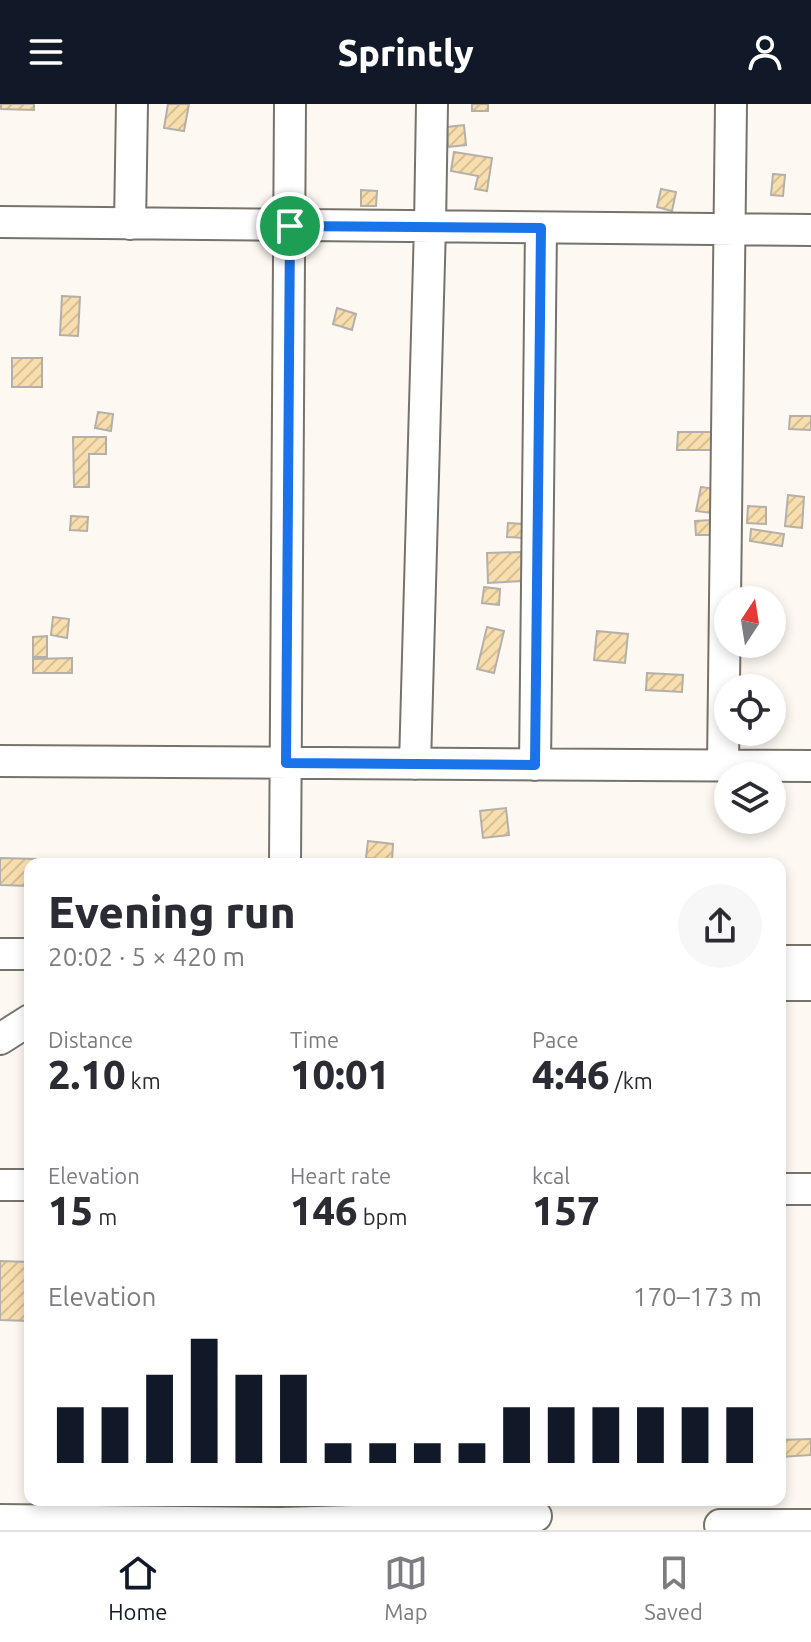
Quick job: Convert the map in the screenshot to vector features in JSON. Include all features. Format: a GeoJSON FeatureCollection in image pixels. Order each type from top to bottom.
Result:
{"type":"FeatureCollection","features":[{"type":"Feature","properties":{"kind":"street"},"geometry":{"type":"LineString","coordinates":[[130,224],[132,104]]}},
{"type":"Feature","properties":{"kind":"street"},"geometry":{"type":"LineString","coordinates":[[285,858],[290,104]]}},
{"type":"Feature","properties":{"kind":"street"},"geometry":{"type":"LineString","coordinates":[[415,764],[432,104]]}},
{"type":"Feature","properties":{"kind":"street"},"geometry":{"type":"LineString","coordinates":[[723,762],[731,104]]}},
{"type":"Feature","properties":{"kind":"street"},"geometry":{"type":"LineString","coordinates":[[0,222],[811,230]]}},
{"type":"Feature","properties":{"kind":"street"},"geometry":{"type":"LineString","coordinates":[[535,765],[541,228]]}},
{"type":"Feature","properties":{"kind":"street"},"geometry":{"type":"LineString","coordinates":[[0,761],[714,766]]}},
{"type":"Feature","properties":{"kind":"street"},"geometry":{"type":"LineString","coordinates":[[786,766],[811,766]]}},
{"type":"Feature","properties":{"kind":"street"},"geometry":{"type":"LineString","coordinates":[[0,954],[24,954]]}},
{"type":"Feature","properties":{"kind":"street"},"geometry":{"type":"LineString","coordinates":[[786,961],[811,961]]}},
{"type":"Feature","properties":{"kind":"street"},"geometry":{"type":"LineString","coordinates":[[786,985],[811,985]]}},
{"type":"Feature","properties":{"kind":"street"},"geometry":{"type":"LineString","coordinates":[[0,1039],[24,1024]]}},
{"type":"Feature","properties":{"kind":"street"},"geometry":{"type":"LineString","coordinates":[[0,1185],[24,1185]]}},
{"type":"Feature","properties":{"kind":"street"},"geometry":{"type":"LineString","coordinates":[[786,1189],[811,1189]]}},
{"type":"Feature","properties":{"kind":"street"},"geometry":{"type":"LineString","coordinates":[[0,1520],[280,1518],[427,1509],[536,1515]]}},
{"type":"Feature","properties":{"kind":"street"},"geometry":{"type":"LineString","coordinates":[[720,1518],[811,1525]]}},
{"type":"Feature","properties":{"kind":"building"},"geometry":{"type":"Polygon","coordinates":[[[1,104],[34,104],[34,110],[1,109],[1,104]]]}},
{"type":"Feature","properties":{"kind":"building"},"geometry":{"type":"Polygon","coordinates":[[[168,104],[189,104],[184,131],[164,128],[168,104]]]}},
{"type":"Feature","properties":{"kind":"building"},"geometry":{"type":"Polygon","coordinates":[[[472,104],[488,104],[488,111],[472,111],[472,104]]]}},
{"type":"Feature","properties":{"kind":"building"},"geometry":{"type":"Polygon","coordinates":[[[464,125],[466,145],[448,147],[447,127],[464,125]]]}},
{"type":"Feature","properties":{"kind":"building"},"geometry":{"type":"Polygon","coordinates":[[[454,152],[492,158],[487,191],[475,189],[478,176],[451,171],[454,152]]]}},
{"type":"Feature","properties":{"kind":"building"},"geometry":{"type":"Polygon","coordinates":[[[773,174],[785,175],[783,196],[771,195],[773,174]]]}},
{"type":"Feature","properties":{"kind":"building"},"geometry":{"type":"Polygon","coordinates":[[[661,189],[676,192],[672,211],[657,207],[661,189]]]}},
{"type":"Feature","properties":{"kind":"building"},"geometry":{"type":"Polygon","coordinates":[[[361,190],[377,191],[376,206],[361,206],[361,190]]]}},
{"type":"Feature","properties":{"kind":"building"},"geometry":{"type":"Polygon","coordinates":[[[62,296],[80,297],[78,336],[60,335],[62,296]]]}},
{"type":"Feature","properties":{"kind":"building"},"geometry":{"type":"Polygon","coordinates":[[[337,308],[356,314],[352,330],[333,324],[337,308]]]}},
{"type":"Feature","properties":{"kind":"building"},"geometry":{"type":"Polygon","coordinates":[[[12,358],[42,358],[42,387],[12,387],[12,358]]]}},
{"type":"Feature","properties":{"kind":"building"},"geometry":{"type":"Polygon","coordinates":[[[98,412],[113,414],[111,431],[95,428],[98,412]]]}},
{"type":"Feature","properties":{"kind":"building"},"geometry":{"type":"Polygon","coordinates":[[[790,416],[811,416],[811,430],[789,429],[790,416]]]}},
{"type":"Feature","properties":{"kind":"building"},"geometry":{"type":"Polygon","coordinates":[[[678,432],[712,432],[712,450],[677,450],[678,432]]]}},
{"type":"Feature","properties":{"kind":"building"},"geometry":{"type":"Polygon","coordinates":[[[73,437],[106,437],[106,454],[89,454],[89,487],[74,487],[73,437]]]}},
{"type":"Feature","properties":{"kind":"building"},"geometry":{"type":"Polygon","coordinates":[[[701,487],[716,489],[711,513],[696,511],[701,487]]]}},
{"type":"Feature","properties":{"kind":"building"},"geometry":{"type":"Polygon","coordinates":[[[788,495],[804,497],[802,528],[785,526],[788,495]]]}},
{"type":"Feature","properties":{"kind":"building"},"geometry":{"type":"Polygon","coordinates":[[[748,506],[766,507],[766,524],[747,523],[748,506]]]}},
{"type":"Feature","properties":{"kind":"building"},"geometry":{"type":"Polygon","coordinates":[[[71,516],[88,517],[87,531],[70,530],[71,516]]]}},
{"type":"Feature","properties":{"kind":"building"},"geometry":{"type":"Polygon","coordinates":[[[712,520],[712,535],[696,535],[695,521],[712,520]]]}},
{"type":"Feature","properties":{"kind":"building"},"geometry":{"type":"Polygon","coordinates":[[[508,523],[524,524],[523,538],[507,537],[508,523]]]}},
{"type":"Feature","properties":{"kind":"building"},"geometry":{"type":"Polygon","coordinates":[[[751,529],[784,534],[782,546],[750,541],[751,529]]]}},
{"type":"Feature","properties":{"kind":"building"},"geometry":{"type":"Polygon","coordinates":[[[521,552],[523,581],[488,583],[487,553],[521,552]]]}},
{"type":"Feature","properties":{"kind":"building"},"geometry":{"type":"Polygon","coordinates":[[[484,587],[500,589],[499,605],[482,603],[484,587]]]}},
{"type":"Feature","properties":{"kind":"building"},"geometry":{"type":"Polygon","coordinates":[[[53,617],[69,619],[67,638],[51,635],[53,617]]]}},
{"type":"Feature","properties":{"kind":"building"},"geometry":{"type":"Polygon","coordinates":[[[487,627],[504,631],[494,673],[477,669],[487,627]]]}},
{"type":"Feature","properties":{"kind":"building"},"geometry":{"type":"Polygon","coordinates":[[[597,631],[628,634],[625,663],[594,660],[597,631]]]}},
{"type":"Feature","properties":{"kind":"building"},"geometry":{"type":"Polygon","coordinates":[[[47,636],[47,657],[33,657],[33,637],[47,636]]]}},
{"type":"Feature","properties":{"kind":"building"},"geometry":{"type":"Polygon","coordinates":[[[72,658],[72,673],[33,673],[33,659],[72,658]]]}},
{"type":"Feature","properties":{"kind":"building"},"geometry":{"type":"Polygon","coordinates":[[[647,673],[683,675],[682,692],[646,690],[647,673]]]}},
{"type":"Feature","properties":{"kind":"building"},"geometry":{"type":"Polygon","coordinates":[[[506,808],[509,835],[483,838],[480,811],[506,808]]]}},
{"type":"Feature","properties":{"kind":"building"},"geometry":{"type":"Polygon","coordinates":[[[368,841],[393,844],[392,858],[366,858],[368,841]]]}},
{"type":"Feature","properties":{"kind":"building"},"geometry":{"type":"Polygon","coordinates":[[[0,858],[24,859],[24,886],[0,885],[0,858]]]}},
{"type":"Feature","properties":{"kind":"building"},"geometry":{"type":"Polygon","coordinates":[[[0,1261],[24,1262],[24,1321],[0,1320],[0,1261]]]}},
{"type":"Feature","properties":{"kind":"building"},"geometry":{"type":"Polygon","coordinates":[[[811,1439],[811,1455],[786,1457],[786,1440],[811,1439]]]}},
{"type":"Feature","properties":{"kind":"route"},"geometry":{"type":"LineString","coordinates":[[290,226],[541,228],[535,765],[286,763],[290,226]]}}]}
